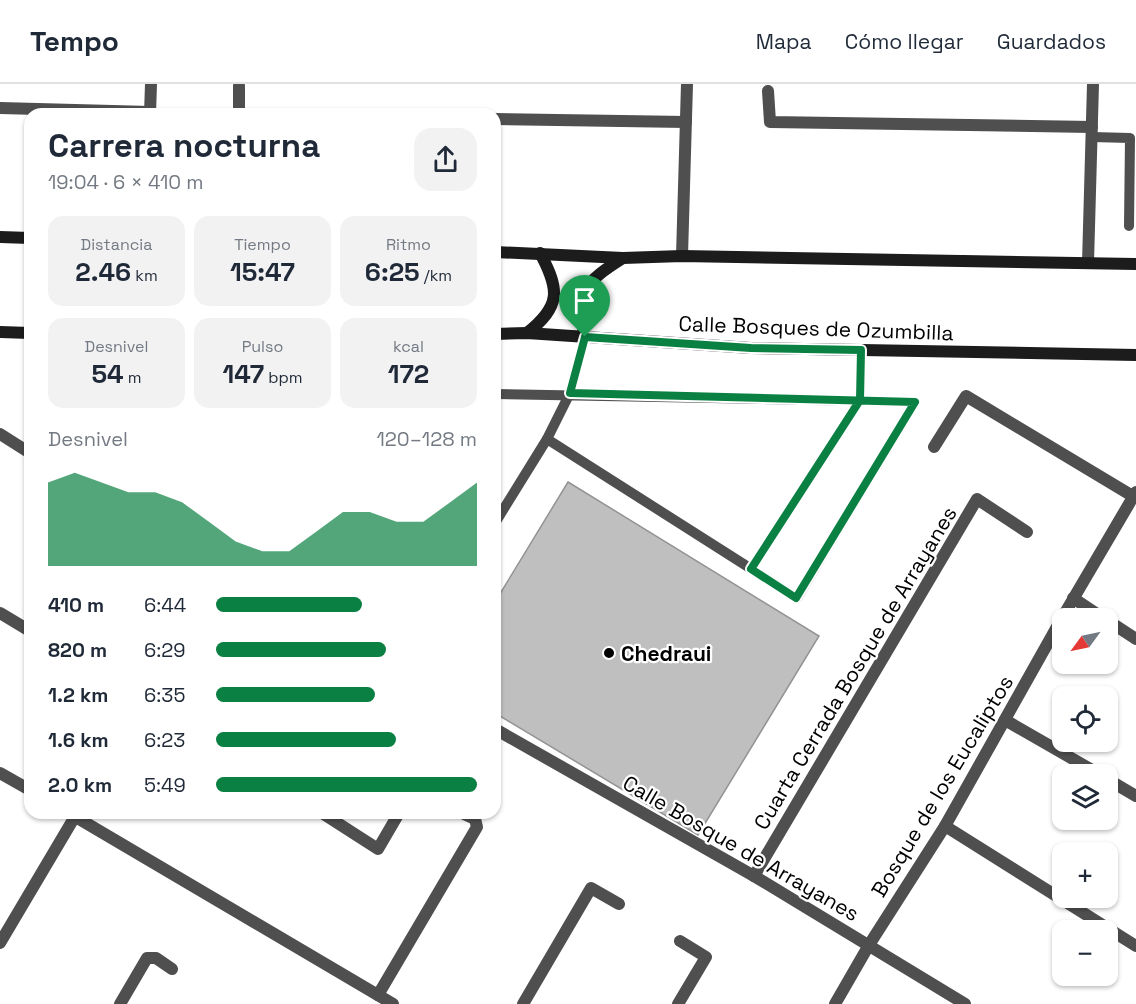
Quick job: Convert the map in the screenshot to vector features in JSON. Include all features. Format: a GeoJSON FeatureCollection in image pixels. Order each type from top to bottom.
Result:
{"type":"FeatureCollection","features":[{"type":"Feature","properties":{"kind":"main road"},"geometry":{"type":"LineString","coordinates":[[0,237],[24,238]]}},
{"type":"Feature","properties":{"kind":"main road"},"geometry":{"type":"LineString","coordinates":[[501,252],[623,258],[682,256],[1136,264]]}},
{"type":"Feature","properties":{"kind":"main road"},"geometry":{"type":"LineString","coordinates":[[528,333],[549,314],[554,299],[554,284],[540,253]]}},
{"type":"Feature","properties":{"kind":"main road"},"geometry":{"type":"LineString","coordinates":[[585,337],[580,313],[582,296],[592,279],[623,258]]}},
{"type":"Feature","properties":{"kind":"main road"},"geometry":{"type":"LineString","coordinates":[[0,332],[24,333]]}},
{"type":"Feature","properties":{"kind":"main road","name":"Calle Bosques de Ozumbilla"},"geometry":{"type":"LineString","coordinates":[[501,334],[528,333],[751,348],[1136,356]]}},
{"type":"Feature","properties":{"kind":"street"},"geometry":{"type":"LineString","coordinates":[[150,108],[152,84]]}},
{"type":"Feature","properties":{"kind":"street"},"geometry":{"type":"LineString","coordinates":[[682,256],[687,84]]}},
{"type":"Feature","properties":{"kind":"street"},"geometry":{"type":"LineString","coordinates":[[1088,263],[1093,84]]}},
{"type":"Feature","properties":{"kind":"street"},"geometry":{"type":"LineString","coordinates":[[239,86],[239,108]]}},
{"type":"Feature","properties":{"kind":"street"},"geometry":{"type":"LineString","coordinates":[[768,91],[770,122],[1092,132]]}},
{"type":"Feature","properties":{"kind":"street"},"geometry":{"type":"LineString","coordinates":[[0,108],[24,109]]}},
{"type":"Feature","properties":{"kind":"street"},"geometry":{"type":"LineString","coordinates":[[501,119],[686,122]]}},
{"type":"Feature","properties":{"kind":"street"},"geometry":{"type":"LineString","coordinates":[[934,447],[966,396],[1135,496]]}},
{"type":"Feature","properties":{"kind":"street"},"geometry":{"type":"LineString","coordinates":[[0,434],[24,449]]}},
{"type":"Feature","properties":{"kind":"street","name":"Bosque de los Eucaliptos"},"geometry":{"type":"LineString","coordinates":[[1068,608],[1135,496]]}},
{"type":"Feature","properties":{"kind":"street","name":"Cuarta Cerrada Bosque de Arrayanes"},"geometry":{"type":"LineString","coordinates":[[754,876],[977,499],[1027,532]]}},
{"type":"Feature","properties":{"kind":"street"},"geometry":{"type":"LineString","coordinates":[[1073,598],[1088,608]]}},
{"type":"Feature","properties":{"kind":"street"},"geometry":{"type":"LineString","coordinates":[[0,613],[24,627]]}},
{"type":"Feature","properties":{"kind":"street"},"geometry":{"type":"LineString","coordinates":[[1118,627],[1136,639]]}},
{"type":"Feature","properties":{"kind":"street","name":"Bosque de los Eucaliptos"},"geometry":{"type":"LineString","coordinates":[[836,1004],[869,945],[945,826],[1052,636]]}},
{"type":"Feature","properties":{"kind":"street"},"geometry":{"type":"LineString","coordinates":[[1005,720],[1082,764]]}},
{"type":"Feature","properties":{"kind":"street","name":"Calle Bosque de Arrayanes"},"geometry":{"type":"LineString","coordinates":[[501,732],[754,876],[965,1004]]}},
{"type":"Feature","properties":{"kind":"street"},"geometry":{"type":"LineString","coordinates":[[0,772],[24,786]]}},
{"type":"Feature","properties":{"kind":"street"},"geometry":{"type":"LineString","coordinates":[[1118,785],[1136,796]]}},
{"type":"Feature","properties":{"kind":"street"},"geometry":{"type":"LineString","coordinates":[[0,943],[71,819]]}},
{"type":"Feature","properties":{"kind":"street"},"geometry":{"type":"LineString","coordinates":[[82,819],[393,1004]]}},
{"type":"Feature","properties":{"kind":"street"},"geometry":{"type":"LineString","coordinates":[[331,819],[378,849],[396,819]]}},
{"type":"Feature","properties":{"kind":"street"},"geometry":{"type":"LineString","coordinates":[[378,995],[477,827],[475,819]]}},
{"type":"Feature","properties":{"kind":"street"},"geometry":{"type":"LineString","coordinates":[[945,826],[1136,946]]}},
{"type":"Feature","properties":{"kind":"street"},"geometry":{"type":"LineString","coordinates":[[523,1004],[591,888],[619,904]]}},
{"type":"Feature","properties":{"kind":"street"},"geometry":{"type":"LineString","coordinates":[[678,1004],[706,957],[680,941]]}},
{"type":"Feature","properties":{"kind":"street"},"geometry":{"type":"LineString","coordinates":[[120,1004],[147,958],[156,958],[172,969]]}},
{"type":"Feature","properties":{"kind":"lane"},"geometry":{"type":"LineString","coordinates":[[1092,132],[1130,138],[1129,226]]}},
{"type":"Feature","properties":{"kind":"lane"},"geometry":{"type":"LineString","coordinates":[[501,513],[547,439],[570,393],[585,337]]}},
{"type":"Feature","properties":{"kind":"lane"},"geometry":{"type":"LineString","coordinates":[[751,569],[860,400],[861,350]]}},
{"type":"Feature","properties":{"kind":"lane"},"geometry":{"type":"LineString","coordinates":[[501,394],[570,393],[915,402],[796,598],[547,439]]}},
{"type":"Feature","properties":{"kind":"building"},"geometry":{"type":"Polygon","coordinates":[[[568,482],[819,636],[698,835],[501,717],[501,592],[568,482]]]}},
{"type":"Feature","properties":{"kind":"place","name":"Chedraui"},"geometry":{"type":"Point","coordinates":[609,653]}},
{"type":"Feature","properties":{"kind":"route"},"geometry":{"type":"LineString","coordinates":[[585,337],[570,393],[860,400],[915,402],[796,598],[751,569],[860,400],[861,350],[751,348],[585,337]]}}]}
